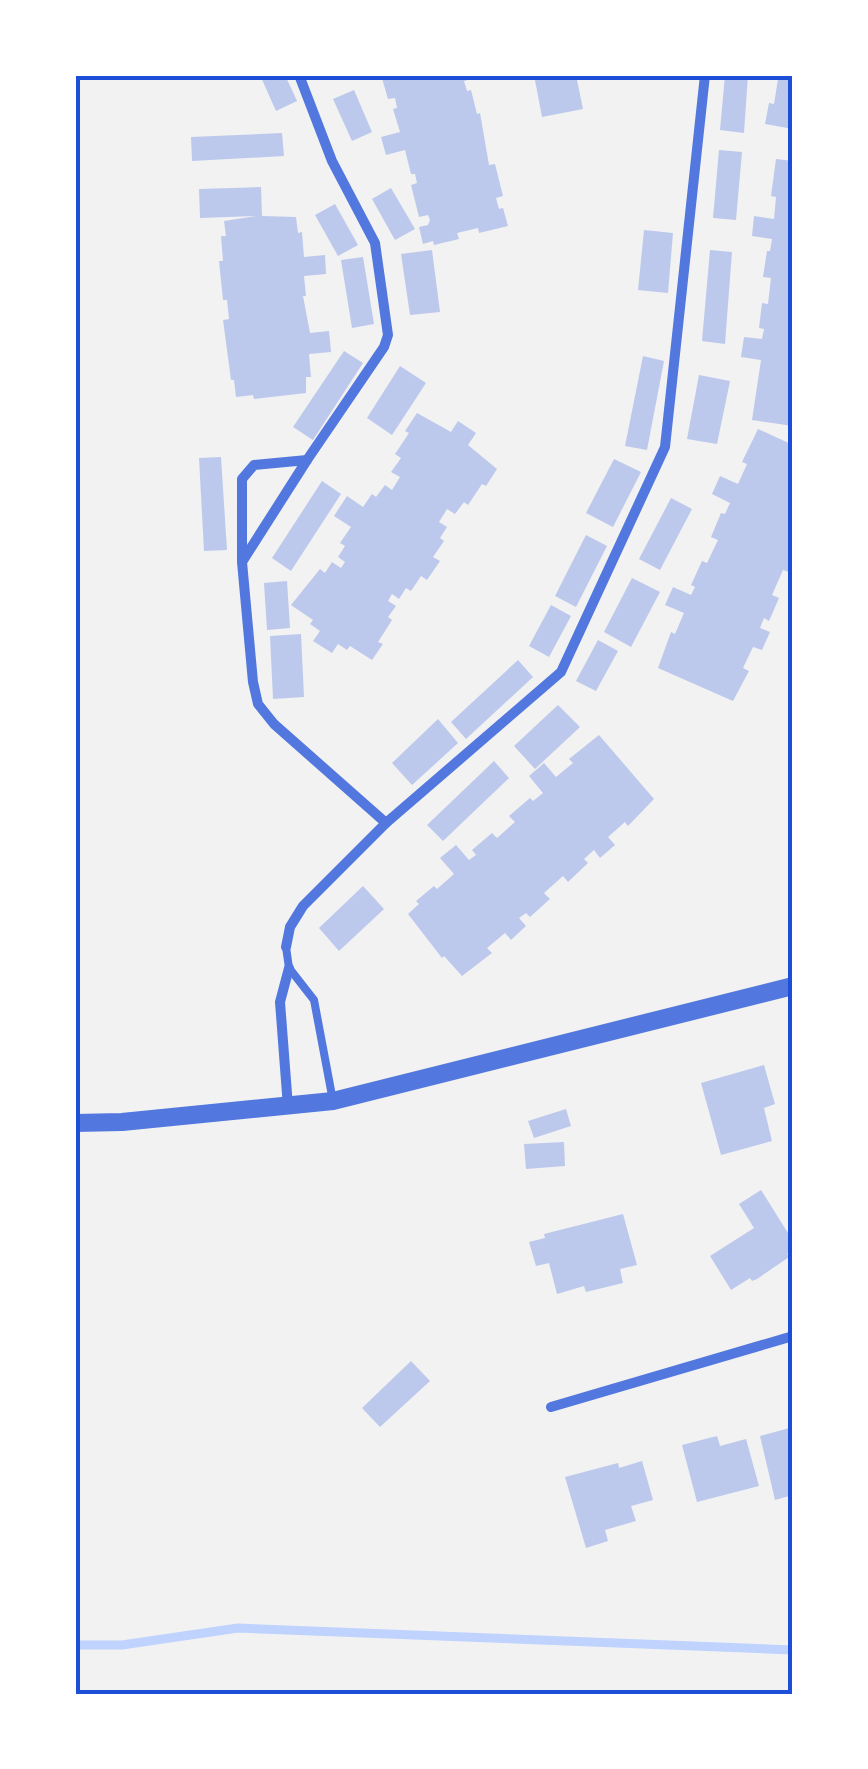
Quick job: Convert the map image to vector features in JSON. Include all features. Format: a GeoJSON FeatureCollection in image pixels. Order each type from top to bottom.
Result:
{"type":"FeatureCollection","features":[{"type":"Feature","properties":{"kind":"street"},"geometry":{"type":"LineString","coordinates":[[242,562],[384,347],[388,335],[375,243],[332,161],[299,75]]}},
{"type":"Feature","properties":{"kind":"street"},"geometry":{"type":"LineString","coordinates":[[286,948],[290,927],[303,906],[386,823],[560,672],[665,447],[705,75]]}},
{"type":"Feature","properties":{"kind":"street"},"geometry":{"type":"LineString","coordinates":[[307,460],[254,465],[242,480],[242,562],[252,682],[258,704],[274,724],[386,823]]}},
{"type":"Feature","properties":{"kind":"street"},"geometry":{"type":"LineString","coordinates":[[288,1107],[280,1002],[289,968]]}},
{"type":"Feature","properties":{"kind":"street"},"geometry":{"type":"LineString","coordinates":[[75,1123],[333,1102],[793,986]]}},
{"type":"Feature","properties":{"kind":"street"},"geometry":{"type":"LineString","coordinates":[[550,1407],[793,1336]]}},
{"type":"Feature","properties":{"kind":"lane"},"geometry":{"type":"LineString","coordinates":[[286,948],[289,968],[314,1000],[333,1102]]}},
{"type":"Feature","properties":{"kind":"building"},"geometry":{"type":"Polygon","coordinates":[[[260,75],[285,75],[297,101],[276,111],[260,75]]]}},
{"type":"Feature","properties":{"kind":"building"},"geometry":{"type":"Polygon","coordinates":[[[381,75],[470,75],[471,79],[464,81],[467,91],[471,90],[477,114],[480,113],[489,165],[495,164],[503,196],[496,198],[508,226],[479,233],[478,228],[457,233],[459,239],[423,244],[419,227],[428,225],[430,220],[428,215],[419,217],[411,185],[417,183],[415,174],[411,174],[405,150],[386,155],[381,137],[400,132],[393,109],[397,108],[395,98],[388,99],[381,75]]]}},
{"type":"Feature","properties":{"kind":"building"},"geometry":{"type":"Polygon","coordinates":[[[534,75],[576,75],[583,109],[542,117],[534,75]]]}},
{"type":"Feature","properties":{"kind":"building"},"geometry":{"type":"Polygon","coordinates":[[[725,75],[748,75],[744,133],[720,130],[725,75]]]}},
{"type":"Feature","properties":{"kind":"building"},"geometry":{"type":"Polygon","coordinates":[[[785,75],[793,75],[793,129],[765,124],[769,103],[774,104],[778,79],[784,80],[785,75]]]}},
{"type":"Feature","properties":{"kind":"building"},"geometry":{"type":"Polygon","coordinates":[[[354,90],[372,132],[352,141],[333,99],[354,90]]]}},
{"type":"Feature","properties":{"kind":"building"},"geometry":{"type":"Polygon","coordinates":[[[282,133],[284,156],[192,161],[191,137],[282,133]]]}},
{"type":"Feature","properties":{"kind":"building"},"geometry":{"type":"Polygon","coordinates":[[[719,150],[742,152],[736,220],[713,218],[719,150]]]}},
{"type":"Feature","properties":{"kind":"building"},"geometry":{"type":"Polygon","coordinates":[[[776,159],[793,161],[793,426],[752,420],[761,360],[741,357],[744,337],[762,339],[764,329],[759,328],[762,303],[768,304],[771,278],[763,277],[772,239],[752,236],[754,216],[774,219],[776,197],[771,196],[776,159]]]}},
{"type":"Feature","properties":{"kind":"building"},"geometry":{"type":"Polygon","coordinates":[[[261,187],[262,216],[296,217],[304,257],[325,255],[326,274],[304,276],[303,296],[310,333],[329,331],[331,352],[309,354],[311,377],[306,377],[306,393],[254,399],[253,395],[236,397],[231,380],[223,320],[229,319],[219,261],[223,261],[224,221],[256,216],[200,218],[199,189],[261,187]]]}},
{"type":"Feature","properties":{"kind":"building"},"geometry":{"type":"Polygon","coordinates":[[[391,188],[415,229],[395,240],[372,199],[391,188]]]}},
{"type":"Feature","properties":{"kind":"building"},"geometry":{"type":"Polygon","coordinates":[[[335,204],[358,245],[338,256],[315,215],[335,204]]]}},
{"type":"Feature","properties":{"kind":"building"},"geometry":{"type":"Polygon","coordinates":[[[644,230],[673,233],[668,293],[638,290],[644,230]]]}},
{"type":"Feature","properties":{"kind":"building"},"geometry":{"type":"Polygon","coordinates":[[[432,250],[440,312],[410,315],[401,254],[432,250]]]}},
{"type":"Feature","properties":{"kind":"building"},"geometry":{"type":"Polygon","coordinates":[[[710,250],[732,252],[725,344],[702,341],[710,250]]]}},
{"type":"Feature","properties":{"kind":"building"},"geometry":{"type":"Polygon","coordinates":[[[363,257],[374,324],[352,328],[341,260],[363,257]]]}},
{"type":"Feature","properties":{"kind":"building"},"geometry":{"type":"Polygon","coordinates":[[[344,351],[363,363],[313,440],[293,427],[344,351]]]}},
{"type":"Feature","properties":{"kind":"building"},"geometry":{"type":"Polygon","coordinates":[[[643,356],[664,361],[647,450],[625,446],[643,356]]]}},
{"type":"Feature","properties":{"kind":"building"},"geometry":{"type":"Polygon","coordinates":[[[400,366],[426,383],[392,435],[367,418],[400,366]]]}},
{"type":"Feature","properties":{"kind":"building"},"geometry":{"type":"Polygon","coordinates":[[[699,375],[730,381],[717,444],[687,439],[699,375]]]}},
{"type":"Feature","properties":{"kind":"building"},"geometry":{"type":"Polygon","coordinates":[[[417,413],[451,432],[458,421],[476,433],[468,445],[497,469],[468,505],[464,502],[455,514],[447,509],[439,522],[447,527],[440,538],[444,541],[433,557],[440,561],[427,580],[421,576],[411,591],[406,588],[399,599],[392,594],[388,601],[396,606],[388,617],[392,620],[372,660],[350,646],[347,650],[338,644],[332,653],[313,641],[320,631],[310,624],[313,620],[291,605],[320,569],[325,573],[332,562],[341,568],[345,562],[338,557],[345,546],[340,543],[351,527],[334,516],[347,496],[363,507],[385,485],[392,490],[400,477],[391,472],[401,458],[395,454],[417,413]]]}},
{"type":"Feature","properties":{"kind":"building"},"geometry":{"type":"Polygon","coordinates":[[[758,429],[793,445],[793,564],[789,572],[783,570],[772,595],[779,598],[769,621],[764,618],[760,628],[770,632],[762,650],[753,647],[743,668],[749,671],[733,701],[658,668],[671,632],[675,634],[684,613],[665,605],[673,587],[691,595],[695,587],[691,585],[702,561],[707,563],[718,540],[711,537],[721,513],[725,514],[730,503],[712,494],[720,476],[738,484],[747,464],[742,462],[758,429]]]}},
{"type":"Feature","properties":{"kind":"building"},"geometry":{"type":"Polygon","coordinates":[[[221,457],[227,550],[204,551],[199,458],[221,457]]]}},
{"type":"Feature","properties":{"kind":"building"},"geometry":{"type":"Polygon","coordinates":[[[614,459],[641,472],[613,527],[586,513],[614,459]]]}},
{"type":"Feature","properties":{"kind":"building"},"geometry":{"type":"Polygon","coordinates":[[[322,481],[341,494],[291,571],[272,558],[322,481]]]}},
{"type":"Feature","properties":{"kind":"building"},"geometry":{"type":"Polygon","coordinates":[[[671,498],[692,509],[660,570],[639,559],[671,498]]]}},
{"type":"Feature","properties":{"kind":"building"},"geometry":{"type":"Polygon","coordinates":[[[586,535],[607,546],[576,607],[555,596],[586,535]]]}},
{"type":"Feature","properties":{"kind":"building"},"geometry":{"type":"Polygon","coordinates":[[[632,578],[660,592],[631,647],[604,632],[632,578]]]}},
{"type":"Feature","properties":{"kind":"building"},"geometry":{"type":"Polygon","coordinates":[[[287,581],[290,628],[267,630],[264,583],[287,581]]]}},
{"type":"Feature","properties":{"kind":"building"},"geometry":{"type":"Polygon","coordinates":[[[551,605],[571,616],[549,657],[529,646],[551,605]]]}},
{"type":"Feature","properties":{"kind":"building"},"geometry":{"type":"Polygon","coordinates":[[[301,634],[304,697],[273,699],[270,636],[301,634]]]}},
{"type":"Feature","properties":{"kind":"building"},"geometry":{"type":"Polygon","coordinates":[[[598,640],[618,651],[596,691],[576,681],[598,640]]]}},
{"type":"Feature","properties":{"kind":"building"},"geometry":{"type":"Polygon","coordinates":[[[518,660],[533,677],[466,739],[451,722],[518,660]]]}},
{"type":"Feature","properties":{"kind":"building"},"geometry":{"type":"Polygon","coordinates":[[[558,705],[580,727],[535,769],[514,746],[558,705]]]}},
{"type":"Feature","properties":{"kind":"building"},"geometry":{"type":"Polygon","coordinates":[[[438,719],[458,743],[412,785],[392,763],[438,719]]]}},
{"type":"Feature","properties":{"kind":"building"},"geometry":{"type":"Polygon","coordinates":[[[599,735],[654,799],[628,826],[625,822],[608,837],[615,845],[600,858],[594,850],[584,859],[588,863],[568,882],[563,876],[544,893],[550,899],[530,917],[526,913],[519,918],[526,926],[511,940],[505,933],[487,948],[492,953],[462,976],[442,958],[408,914],[419,904],[416,901],[454,874],[440,858],[456,845],[469,860],[476,855],[472,850],[492,833],[497,838],[515,822],[509,816],[530,798],[533,801],[543,793],[529,776],[544,763],[556,777],[573,763],[569,759],[599,735]]]}},
{"type":"Feature","properties":{"kind":"building"},"geometry":{"type":"Polygon","coordinates":[[[494,761],[509,778],[443,841],[427,825],[494,761]]]}},
{"type":"Feature","properties":{"kind":"building"},"geometry":{"type":"Polygon","coordinates":[[[363,886],[384,909],[339,951],[319,928],[363,886]]]}},
{"type":"Feature","properties":{"kind":"building"},"geometry":{"type":"Polygon","coordinates":[[[764,1065],[775,1104],[764,1108],[772,1141],[721,1155],[701,1083],[764,1065]]]}},
{"type":"Feature","properties":{"kind":"building"},"geometry":{"type":"Polygon","coordinates":[[[566,1109],[571,1126],[534,1138],[528,1121],[566,1109]]]}},
{"type":"Feature","properties":{"kind":"building"},"geometry":{"type":"Polygon","coordinates":[[[564,1142],[565,1166],[526,1169],[524,1144],[564,1142]]]}},
{"type":"Feature","properties":{"kind":"building"},"geometry":{"type":"Polygon","coordinates":[[[761,1190],[793,1241],[793,1250],[757,1279],[750,1278],[731,1290],[710,1256],[754,1228],[739,1204],[761,1190]]]}},
{"type":"Feature","properties":{"kind":"building"},"geometry":{"type":"Polygon","coordinates":[[[623,1214],[637,1265],[620,1269],[623,1283],[586,1292],[584,1286],[557,1294],[549,1263],[536,1266],[529,1242],[545,1238],[544,1234],[623,1214]]]}},
{"type":"Feature","properties":{"kind":"building"},"geometry":{"type":"Polygon","coordinates":[[[411,1361],[430,1381],[380,1427],[362,1408],[411,1361]]]}},
{"type":"Feature","properties":{"kind":"building"},"geometry":{"type":"Polygon","coordinates":[[[793,1427],[793,1495],[775,1500],[760,1436],[793,1427]]]}},
{"type":"Feature","properties":{"kind":"building"},"geometry":{"type":"Polygon","coordinates":[[[717,1436],[720,1446],[746,1439],[759,1486],[697,1502],[682,1445],[717,1436]]]}},
{"type":"Feature","properties":{"kind":"building"},"geometry":{"type":"Polygon","coordinates":[[[642,1461],[653,1500],[631,1506],[636,1521],[605,1530],[608,1541],[586,1548],[565,1477],[642,1461]]]}},
{"type":"Feature","properties":{"kind":"waterway"},"geometry":{"type":"LineString","coordinates":[[75,1645],[122,1645],[238,1628],[793,1650]]}}]}
